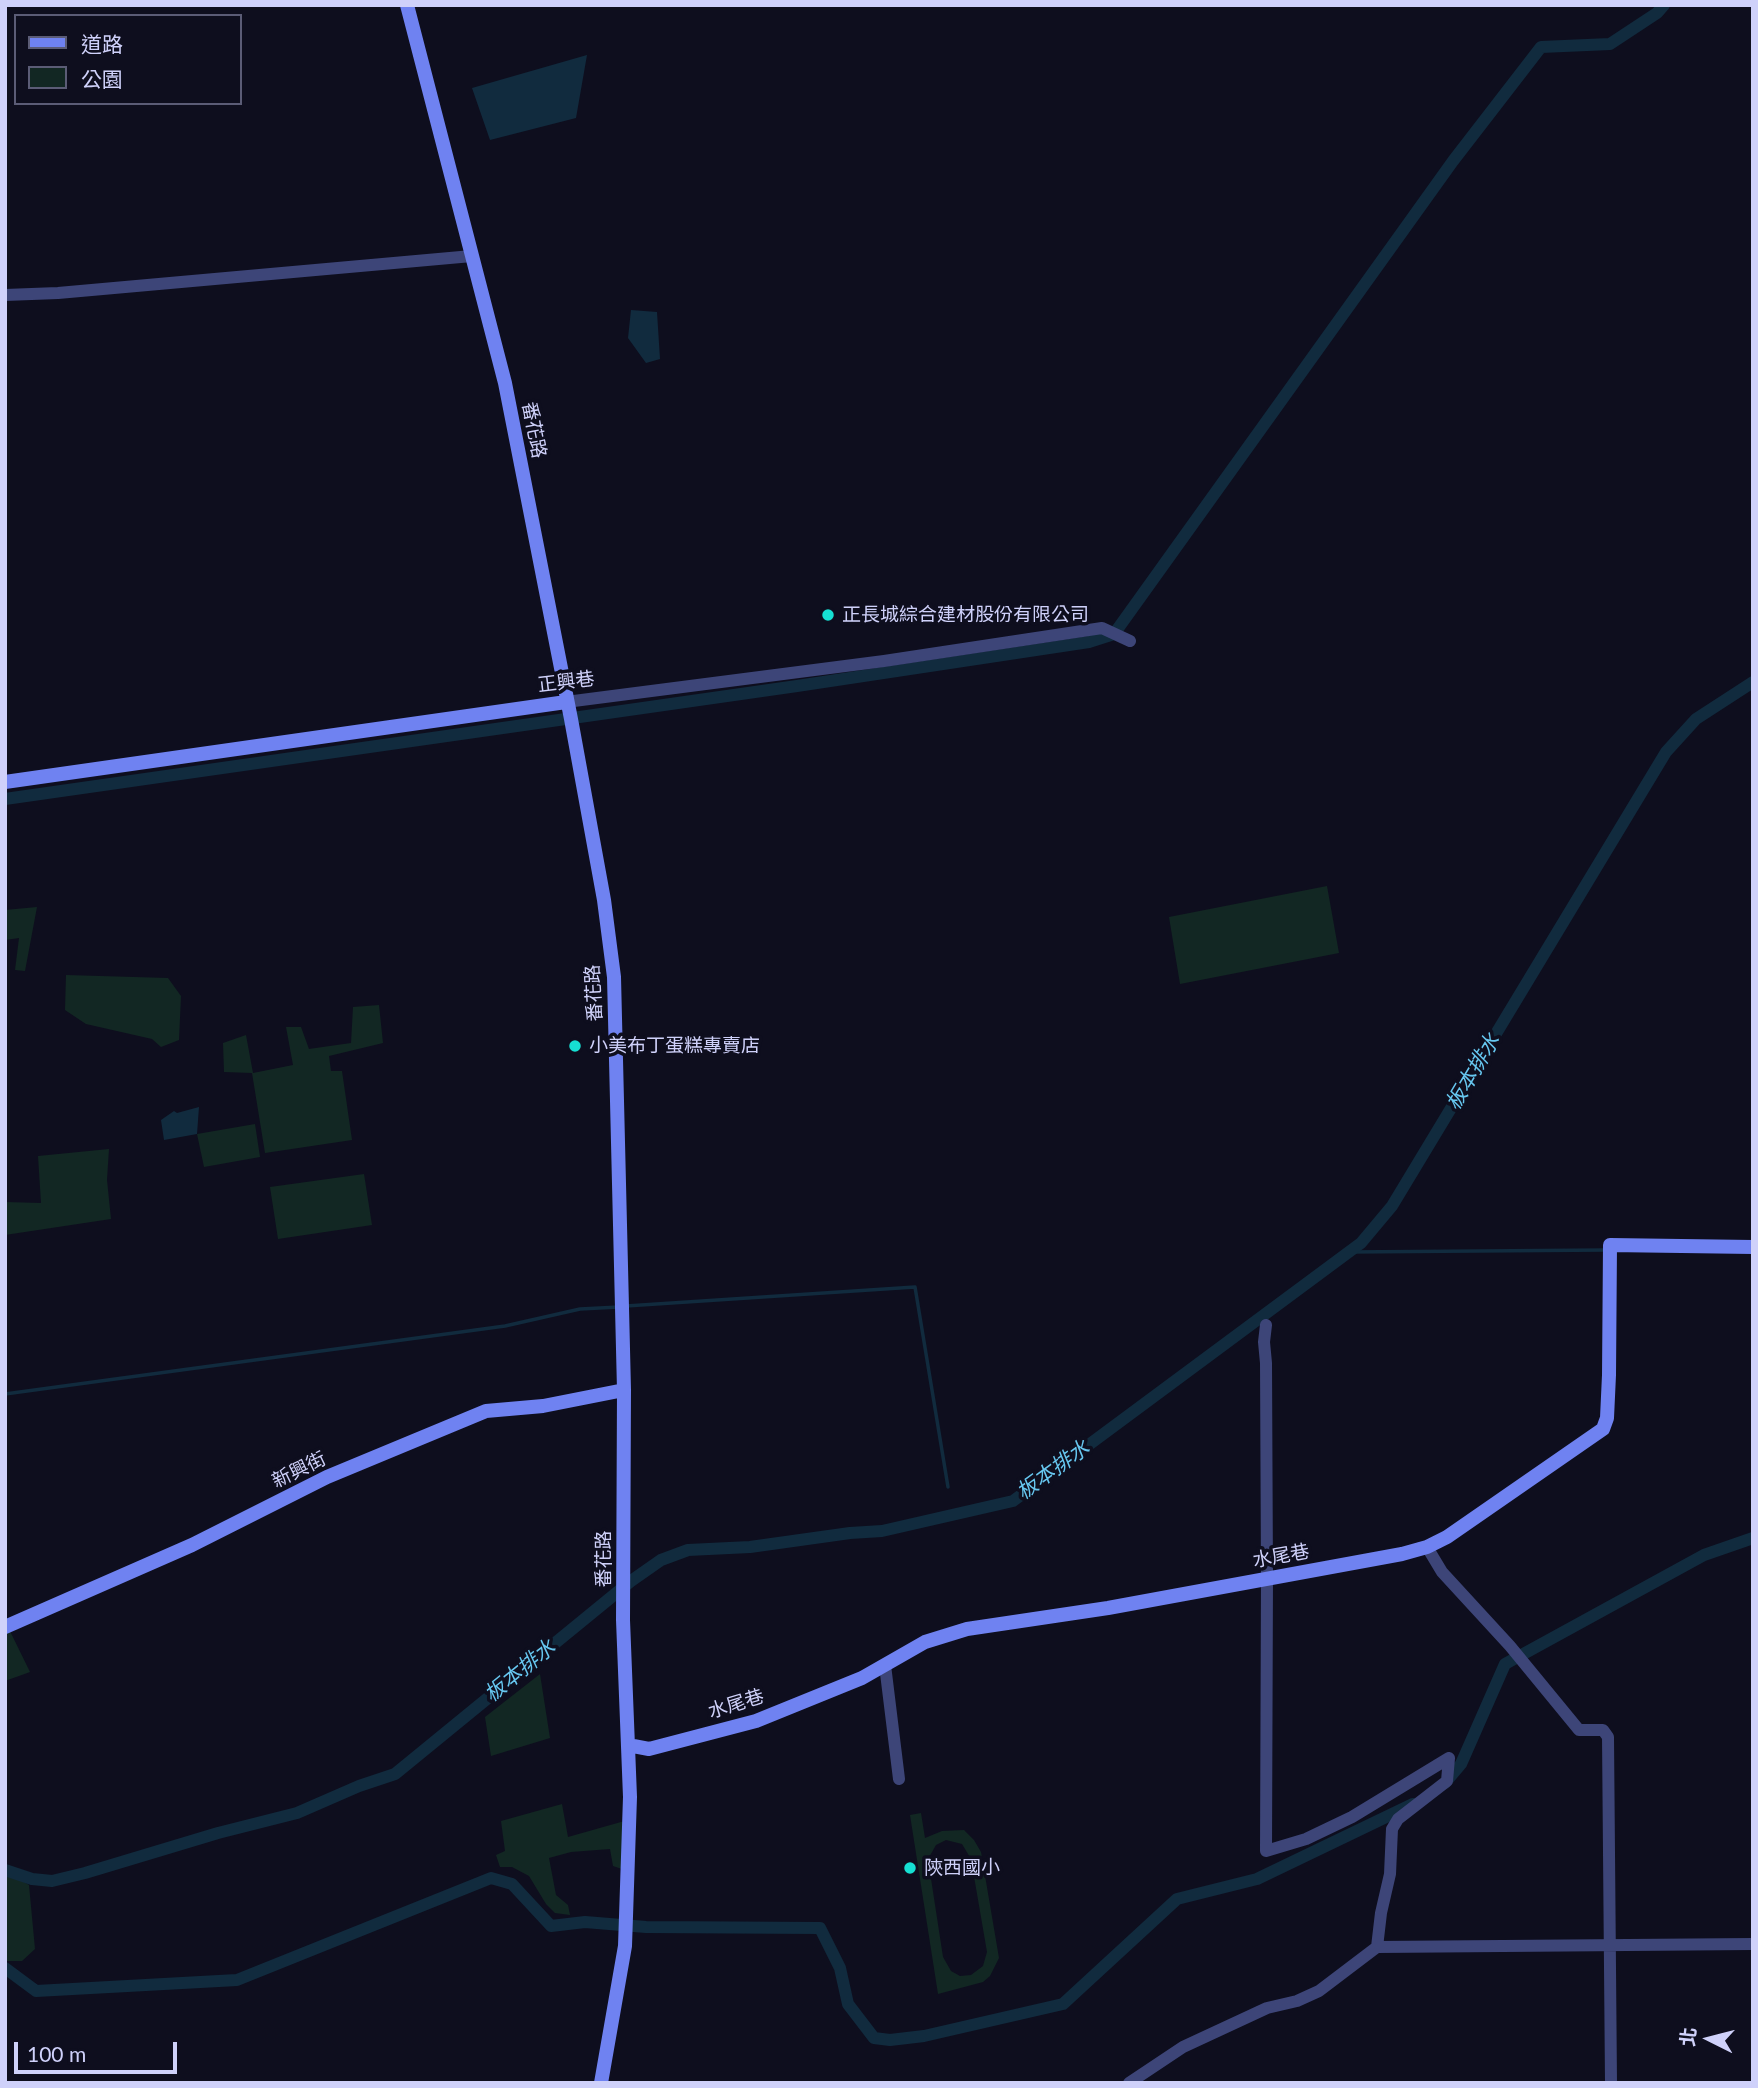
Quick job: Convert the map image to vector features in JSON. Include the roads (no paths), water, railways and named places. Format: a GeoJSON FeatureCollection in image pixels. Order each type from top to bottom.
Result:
{"type":"FeatureCollection","features":[{"type":"Feature","properties":{"kind":"street","name":"番花路"},"geometry":{"type":"LineString","coordinates":[[407,5],[505,383],[604,900],[614,977],[624,1390],[623,1620],[630,1797],[625,1946],[601,2083]]}},
{"type":"Feature","properties":{"kind":"street"},"geometry":{"type":"LineString","coordinates":[[5,295],[58,293],[472,256]]}},
{"type":"Feature","properties":{"kind":"street","name":"正興巷"},"geometry":{"type":"LineString","coordinates":[[5,782],[566,702],[884,661],[1102,628],[1130,641]]}},
{"type":"Feature","properties":{"kind":"street","name":"水尾巷"},"geometry":{"type":"LineString","coordinates":[[628,1745],[649,1749],[756,1721],[862,1678],[925,1642],[967,1629],[1108,1608],[1402,1554],[1427,1547],[1602,1429],[1607,1418],[1608,1396],[1610,1245],[1753,1247]]}},
{"type":"Feature","properties":{"kind":"street"},"geometry":{"type":"LineString","coordinates":[[1266,1325],[1266,1851],[1306,1839],[1352,1817],[1449,1758],[1447,1781],[1398,1819],[1392,1829],[1390,1874],[1377,1947]]}},
{"type":"Feature","properties":{"kind":"street","name":"新興街"},"geometry":{"type":"LineString","coordinates":[[5,1627],[192,1545],[327,1477],[486,1411],[544,1406],[624,1390]]}},
{"type":"Feature","properties":{"kind":"street"},"geometry":{"type":"LineString","coordinates":[[1427,1547],[1442,1572],[1510,1646],[1579,1730],[1603,1730],[1608,1737],[1611,2083]]}},
{"type":"Feature","properties":{"kind":"street"},"geometry":{"type":"LineString","coordinates":[[885,1665],[899,1779]]}},
{"type":"Feature","properties":{"kind":"street"},"geometry":{"type":"LineString","coordinates":[[1129,2083],[1183,2047],[1267,2008],[1297,2001],[1319,1991],[1377,1947],[1753,1944]]}},
{"type":"Feature","properties":{"kind":"water"},"geometry":{"type":"Polygon","coordinates":[[[587,55],[576,118],[490,140],[472,88],[587,55]]]}},
{"type":"Feature","properties":{"kind":"water"},"geometry":{"type":"Polygon","coordinates":[[[631,310],[657,312],[660,359],[646,363],[628,338],[631,310]]]}},
{"type":"Feature","properties":{"kind":"water"},"geometry":{"type":"Polygon","coordinates":[[[199,1107],[197,1134],[164,1140],[161,1120],[174,1111],[177,1113],[199,1107]]]}},
{"type":"Feature","properties":{"kind":"waterway"},"geometry":{"type":"LineString","coordinates":[[5,799],[797,686],[1089,642],[1114,634],[1453,161],[1541,47],[1610,44],[1657,13],[1664,5]]}},
{"type":"Feature","properties":{"kind":"waterway","name":"板本排水"},"geometry":{"type":"LineString","coordinates":[[5,1870],[32,1879],[52,1881],[85,1873],[218,1833],[297,1813],[359,1786],[395,1774],[631,1581],[661,1560],[688,1550],[750,1547],[882,1531],[1013,1501],[1361,1243],[1392,1206],[1666,752],[1696,719],[1753,682]]}},
{"type":"Feature","properties":{"kind":"waterway"},"geometry":{"type":"LineString","coordinates":[[1348,1252],[1607,1250]]}},
{"type":"Feature","properties":{"kind":"waterway"},"geometry":{"type":"LineString","coordinates":[[626,1306],[915,1287],[948,1487]]}},
{"type":"Feature","properties":{"kind":"waterway"},"geometry":{"type":"LineString","coordinates":[[5,1394],[505,1326],[580,1309],[619,1307]]}},
{"type":"Feature","properties":{"kind":"waterway"},"geometry":{"type":"LineString","coordinates":[[1445,1783],[1461,1764],[1505,1664],[1704,1555],[1753,1538]]}},
{"type":"Feature","properties":{"kind":"waterway"},"geometry":{"type":"LineString","coordinates":[[5,1968],[36,1991],[237,1980],[491,1878],[512,1884],[551,1926],[585,1922],[646,1927],[820,1928],[840,1968],[848,2004],[874,2038],[890,2040],[924,2036],[1063,2004],[1177,1899],[1257,1879],[1413,1804]]}},
{"type":"Feature","properties":{"kind":"place","name":"正長城綜合建材股份有限公司"},"geometry":{"type":"Point","coordinates":[828,615]}},
{"type":"Feature","properties":{"kind":"place","name":"小美布丁蛋糕專賣店"},"geometry":{"type":"Point","coordinates":[575,1046]}},
{"type":"Feature","properties":{"kind":"place","name":"陝西國小"},"geometry":{"type":"Point","coordinates":[910,1868]}}]}
